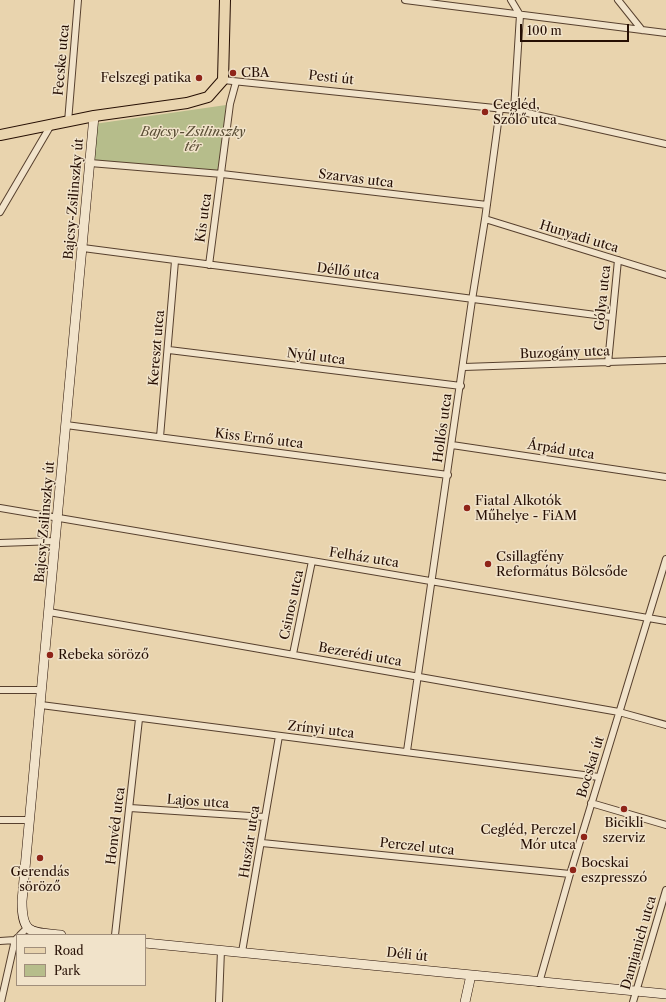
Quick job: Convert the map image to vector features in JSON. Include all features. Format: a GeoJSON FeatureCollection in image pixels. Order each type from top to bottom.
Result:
{"type":"FeatureCollection","features":[{"type":"Feature","properties":{"kind":"main road"},"geometry":{"type":"LineString","coordinates":[[0,135],[94,116],[187,103],[208,97],[223,80],[225,0]]}},
{"type":"Feature","properties":{"kind":"main road","name":"Bajcsy-Zsilinszky út"},"geometry":{"type":"LineString","coordinates":[[27,928],[23,921],[22,901],[94,116]]}},
{"type":"Feature","properties":{"kind":"main road"},"geometry":{"type":"LineString","coordinates":[[27,928],[34,932],[51,934]]}},
{"type":"Feature","properties":{"kind":"main road","name":"Déli út"},"geometry":{"type":"LineString","coordinates":[[146,943],[539,983],[666,994]]}},
{"type":"Feature","properties":{"kind":"main road"},"geometry":{"type":"LineString","coordinates":[[465,1002],[471,975]]}},
{"type":"Feature","properties":{"kind":"street","name":"Fecske utca"},"geometry":{"type":"LineString","coordinates":[[68,122],[78,0]]}},
{"type":"Feature","properties":{"kind":"street"},"geometry":{"type":"LineString","coordinates":[[405,0],[666,33]]}},
{"type":"Feature","properties":{"kind":"street"},"geometry":{"type":"LineString","coordinates":[[511,0],[520,15],[514,110]]}},
{"type":"Feature","properties":{"kind":"street"},"geometry":{"type":"LineString","coordinates":[[618,0],[642,30]]}},
{"type":"Feature","properties":{"kind":"street","name":"Pesti út"},"geometry":{"type":"LineString","coordinates":[[223,80],[514,110],[666,144]]}},
{"type":"Feature","properties":{"kind":"street"},"geometry":{"type":"LineString","coordinates":[[90,163],[222,174],[230,104],[236,82]]}},
{"type":"Feature","properties":{"kind":"street","name":"Hollós utca"},"geometry":{"type":"LineString","coordinates":[[407,751],[464,367],[472,300],[500,108]]}},
{"type":"Feature","properties":{"kind":"street"},"geometry":{"type":"LineString","coordinates":[[0,212],[51,125]]}},
{"type":"Feature","properties":{"kind":"street","name":"Szarvas utca"},"geometry":{"type":"LineString","coordinates":[[222,174],[487,205]]}},
{"type":"Feature","properties":{"kind":"street","name":"Kis utca"},"geometry":{"type":"LineString","coordinates":[[209,265],[222,174]]}},
{"type":"Feature","properties":{"kind":"street","name":"Hunyadi utca"},"geometry":{"type":"LineString","coordinates":[[485,219],[666,275]]}},
{"type":"Feature","properties":{"kind":"street","name":"Déllő utca"},"geometry":{"type":"LineString","coordinates":[[83,248],[611,317]]}},
{"type":"Feature","properties":{"kind":"street","name":"Gólya utca"},"geometry":{"type":"LineString","coordinates":[[608,363],[611,317],[618,260]]}},
{"type":"Feature","properties":{"kind":"street","name":"Kereszt utca"},"geometry":{"type":"LineString","coordinates":[[160,437],[169,350],[175,261]]}},
{"type":"Feature","properties":{"kind":"street","name":"Nyúl utca"},"geometry":{"type":"LineString","coordinates":[[169,350],[461,386]]}},
{"type":"Feature","properties":{"kind":"street","name":"Buzogány utca"},"geometry":{"type":"LineString","coordinates":[[464,367],[666,360]]}},
{"type":"Feature","properties":{"kind":"street","name":"Kiss Ernő utca"},"geometry":{"type":"LineString","coordinates":[[66,425],[448,475]]}},
{"type":"Feature","properties":{"kind":"street","name":"Árpád utca"},"geometry":{"type":"LineString","coordinates":[[452,445],[666,477]]}},
{"type":"Feature","properties":{"kind":"street","name":"Felház utca"},"geometry":{"type":"LineString","coordinates":[[0,508],[432,580],[666,621]]}},
{"type":"Feature","properties":{"kind":"street"},"geometry":{"type":"LineString","coordinates":[[0,544],[56,541]]}},
{"type":"Feature","properties":{"kind":"street","name":"Bocskai út"},"geometry":{"type":"LineString","coordinates":[[539,983],[591,803],[666,559]]}},
{"type":"Feature","properties":{"kind":"street","name":"Csinos utca"},"geometry":{"type":"LineString","coordinates":[[293,654],[312,561]]}},
{"type":"Feature","properties":{"kind":"street","name":"Bezerédi utca"},"geometry":{"type":"LineString","coordinates":[[49,612],[619,712],[666,725]]}},
{"type":"Feature","properties":{"kind":"street"},"geometry":{"type":"LineString","coordinates":[[0,690],[42,690]]}},
{"type":"Feature","properties":{"kind":"street","name":"Zrínyi utca"},"geometry":{"type":"LineString","coordinates":[[41,705],[139,719],[407,751],[599,777]]}},
{"type":"Feature","properties":{"kind":"street","name":"Honvéd utca"},"geometry":{"type":"LineString","coordinates":[[114,934],[130,808],[139,719]]}},
{"type":"Feature","properties":{"kind":"street","name":"Huszár utca"},"geometry":{"type":"LineString","coordinates":[[242,952],[262,843],[279,736]]}},
{"type":"Feature","properties":{"kind":"street"},"geometry":{"type":"LineString","coordinates":[[591,803],[666,825]]}},
{"type":"Feature","properties":{"kind":"street","name":"Lajos utca"},"geometry":{"type":"LineString","coordinates":[[130,808],[265,817]]}},
{"type":"Feature","properties":{"kind":"street"},"geometry":{"type":"LineString","coordinates":[[0,820],[29,820]]}},
{"type":"Feature","properties":{"kind":"street","name":"Perczel utca"},"geometry":{"type":"LineString","coordinates":[[262,843],[570,874]]}},
{"type":"Feature","properties":{"kind":"street","name":"Damjanich utca"},"geometry":{"type":"LineString","coordinates":[[633,1002],[666,890]]}},
{"type":"Feature","properties":{"kind":"street"},"geometry":{"type":"LineString","coordinates":[[21,934],[27,928]]}},
{"type":"Feature","properties":{"kind":"street"},"geometry":{"type":"LineString","coordinates":[[0,941],[16,939],[1,1002]]}},
{"type":"Feature","properties":{"kind":"street"},"geometry":{"type":"LineString","coordinates":[[219,1002],[221,950]]}},
{"type":"Feature","properties":{"kind":"green space","name":"Bajcsy-Zsilinszky tér"},"geometry":{"type":"Polygon","coordinates":[[[226,105],[220,171],[90,163],[94,124],[226,105]]]}},
{"type":"Feature","properties":{"kind":"place","name":"CBA"},"geometry":{"type":"Point","coordinates":[233,73]}},
{"type":"Feature","properties":{"kind":"place","name":"Felszegi patika"},"geometry":{"type":"Point","coordinates":[199,78]}},
{"type":"Feature","properties":{"kind":"place","name":"Cegléd, Szőlő utca"},"geometry":{"type":"Point","coordinates":[485,112]}},
{"type":"Feature","properties":{"kind":"place","name":"Fiatal Alkotók Műhelye - FiAM"},"geometry":{"type":"Point","coordinates":[467,508]}},
{"type":"Feature","properties":{"kind":"place","name":"Csillagfény Református Bölcsőde"},"geometry":{"type":"Point","coordinates":[488,564]}},
{"type":"Feature","properties":{"kind":"place","name":"Rebeka söröző"},"geometry":{"type":"Point","coordinates":[50,655]}},
{"type":"Feature","properties":{"kind":"place","name":"Bicikli szerviz"},"geometry":{"type":"Point","coordinates":[624,809]}},
{"type":"Feature","properties":{"kind":"place","name":"Cegléd, Perczel Mór utca"},"geometry":{"type":"Point","coordinates":[584,837]}},
{"type":"Feature","properties":{"kind":"place","name":"Gerendás söröző"},"geometry":{"type":"Point","coordinates":[40,858]}},
{"type":"Feature","properties":{"kind":"place","name":"Bocskai eszpresszó"},"geometry":{"type":"Point","coordinates":[573,870]}}]}
